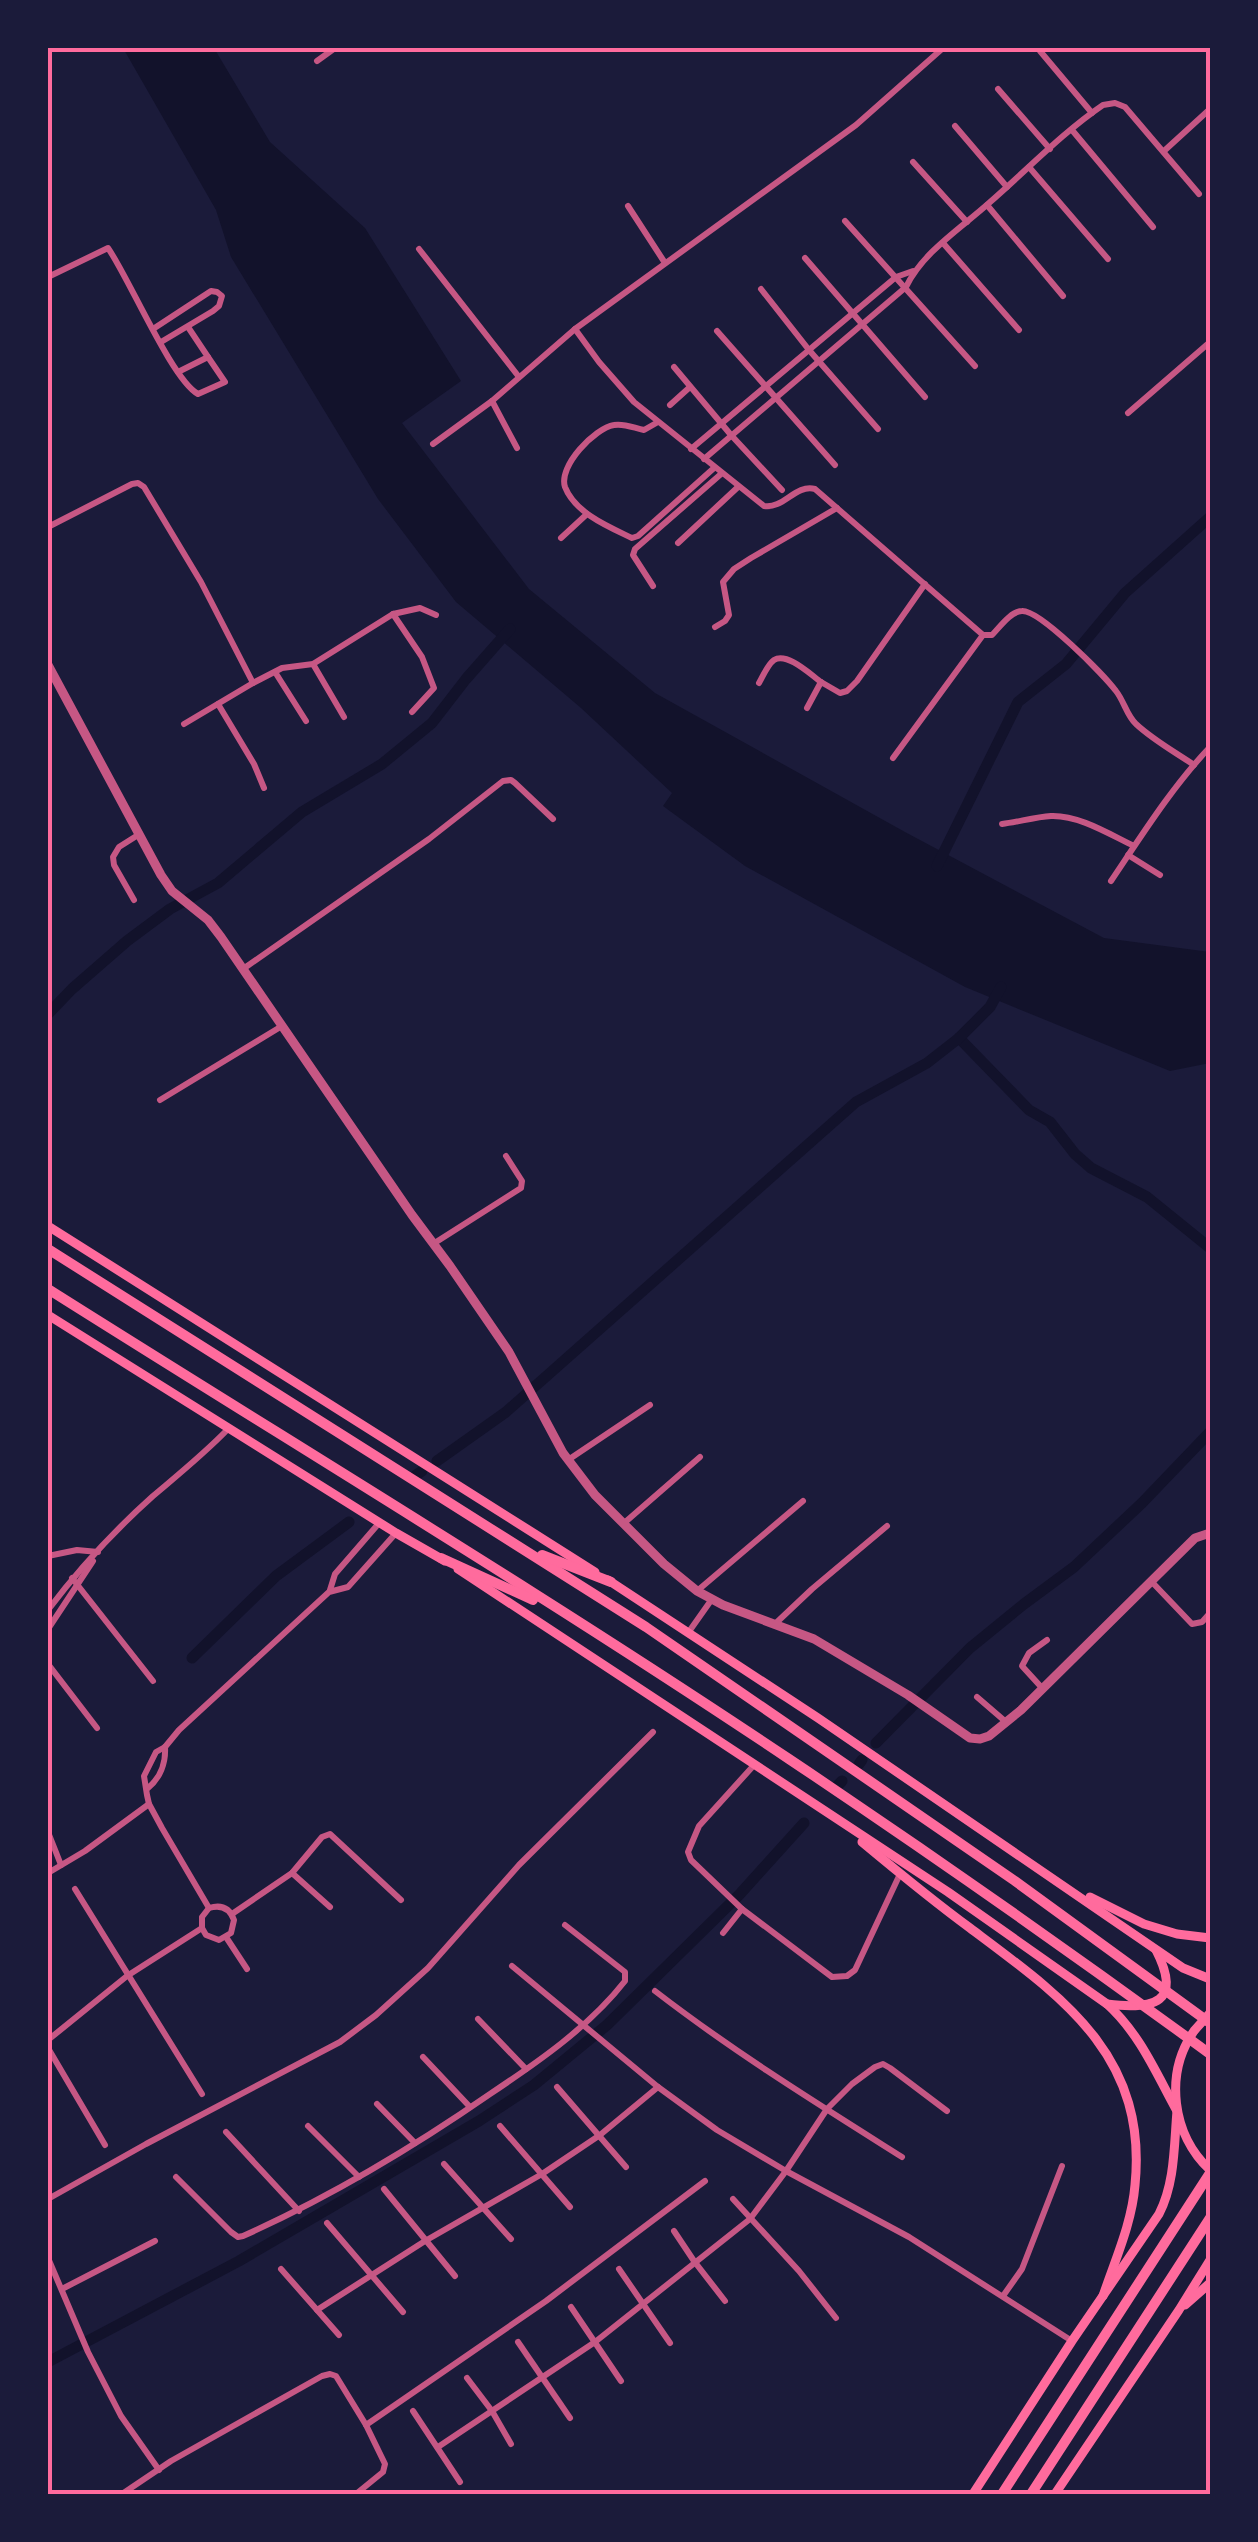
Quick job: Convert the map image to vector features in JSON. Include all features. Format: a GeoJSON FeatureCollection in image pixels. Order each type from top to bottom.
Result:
{"type":"FeatureCollection","features":[{"type":"Feature","properties":{"kind":"main road"},"geometry":{"type":"LineString","coordinates":[[48,1226],[611,1582],[1184,1968],[1210,1978]]}},
{"type":"Feature","properties":{"kind":"main road"},"geometry":{"type":"LineString","coordinates":[[48,1249],[646,1627],[1015,1881],[1210,2023]]}},
{"type":"Feature","properties":{"kind":"main road"},"geometry":{"type":"LineString","coordinates":[[48,1289],[786,1758],[1002,1904],[1210,2054]]}},
{"type":"Feature","properties":{"kind":"main road"},"geometry":{"type":"LineString","coordinates":[[48,1315],[441,1558],[948,1892],[1125,2020],[1177,2111],[1186,2138],[1210,2172],[1002,2494]]}},
{"type":"Feature","properties":{"kind":"main road"},"geometry":{"type":"LineString","coordinates":[[518,1546],[611,1582]]}},
{"type":"Feature","properties":{"kind":"main road"},"geometry":{"type":"LineString","coordinates":[[441,1558],[566,1615]]}},
{"type":"Feature","properties":{"kind":"main road"},"geometry":{"type":"LineString","coordinates":[[830,1815],[1064,2001],[1085,2023],[1115,2070],[1130,2108],[1136,2169],[1130,2215],[1102,2296]]}},
{"type":"Feature","properties":{"kind":"main road"},"geometry":{"type":"LineString","coordinates":[[1064,1885],[1144,1924],[1210,1938]]}},
{"type":"Feature","properties":{"kind":"main road"},"geometry":{"type":"LineString","coordinates":[[1107,2004],[1146,2006],[1159,2001],[1166,1990],[1166,1970],[1155,1948]]}},
{"type":"Feature","properties":{"kind":"main road"},"geometry":{"type":"LineString","coordinates":[[973,2494],[1102,2296],[1148,2233],[1167,2198],[1177,2111],[1176,2083],[1182,2056],[1194,2031],[1210,2013]]}},
{"type":"Feature","properties":{"kind":"main road"},"geometry":{"type":"LineString","coordinates":[[1031,2494],[1210,2218]]}},
{"type":"Feature","properties":{"kind":"main road"},"geometry":{"type":"LineString","coordinates":[[1055,2494],[1210,2260]]}},
{"type":"Feature","properties":{"kind":"main road"},"geometry":{"type":"LineString","coordinates":[[1179,2310],[1210,2283]]}},
{"type":"Feature","properties":{"kind":"street"},"geometry":{"type":"LineString","coordinates":[[317,61],[335,48]]}},
{"type":"Feature","properties":{"kind":"street"},"geometry":{"type":"LineString","coordinates":[[433,444],[492,402],[576,329],[856,125],[943,48]]}},
{"type":"Feature","properties":{"kind":"street"},"geometry":{"type":"LineString","coordinates":[[1040,51],[1092,112]]}},
{"type":"Feature","properties":{"kind":"street"},"geometry":{"type":"LineString","coordinates":[[998,89],[1050,149]]}},
{"type":"Feature","properties":{"kind":"street"},"geometry":{"type":"LineString","coordinates":[[691,448],[896,277],[914,270],[1103,105],[1125,107],[1199,194]]}},
{"type":"Feature","properties":{"kind":"street"},"geometry":{"type":"LineString","coordinates":[[1164,151],[1209,114]]}},
{"type":"Feature","properties":{"kind":"street"},"geometry":{"type":"LineString","coordinates":[[955,126],[1008,186]]}},
{"type":"Feature","properties":{"kind":"street"},"geometry":{"type":"LineString","coordinates":[[1072,130],[1154,228]]}},
{"type":"Feature","properties":{"kind":"street"},"geometry":{"type":"LineString","coordinates":[[913,162],[966,222]]}},
{"type":"Feature","properties":{"kind":"street"},"geometry":{"type":"LineString","coordinates":[[1029,167],[1108,259]]}},
{"type":"Feature","properties":{"kind":"street"},"geometry":{"type":"LineString","coordinates":[[987,205],[1063,296]]}},
{"type":"Feature","properties":{"kind":"street"},"geometry":{"type":"LineString","coordinates":[[628,206],[665,264]]}},
{"type":"Feature","properties":{"kind":"street"},"geometry":{"type":"LineString","coordinates":[[846,222],[975,366]]}},
{"type":"Feature","properties":{"kind":"street"},"geometry":{"type":"LineString","coordinates":[[943,243],[1019,330]]}},
{"type":"Feature","properties":{"kind":"street"},"geometry":{"type":"LineString","coordinates":[[48,276],[108,248],[178,372],[192,392],[203,393],[225,382],[188,327]]}},
{"type":"Feature","properties":{"kind":"street"},"geometry":{"type":"LineString","coordinates":[[420,249],[520,376]]}},
{"type":"Feature","properties":{"kind":"street"},"geometry":{"type":"LineString","coordinates":[[805,258],[925,398]]}},
{"type":"Feature","properties":{"kind":"street"},"geometry":{"type":"LineString","coordinates":[[704,459],[906,287],[914,270]]}},
{"type":"Feature","properties":{"kind":"street"},"geometry":{"type":"LineString","coordinates":[[761,290],[878,430]]}},
{"type":"Feature","properties":{"kind":"street"},"geometry":{"type":"LineString","coordinates":[[154,329],[211,291],[222,296],[219,306],[161,342]]}},
{"type":"Feature","properties":{"kind":"street"},"geometry":{"type":"LineString","coordinates":[[576,329],[634,402],[764,506],[771,508],[808,486],[815,488],[983,635],[992,635],[1020,611],[1034,615],[1081,653],[1118,693],[1135,724],[1194,765]]}},
{"type":"Feature","properties":{"kind":"street"},"geometry":{"type":"LineString","coordinates":[[717,330],[835,464]]}},
{"type":"Feature","properties":{"kind":"street"},"geometry":{"type":"LineString","coordinates":[[1128,413],[1210,342]]}},
{"type":"Feature","properties":{"kind":"street"},"geometry":{"type":"LineString","coordinates":[[178,372],[208,357]]}},
{"type":"Feature","properties":{"kind":"street"},"geometry":{"type":"LineString","coordinates":[[674,367],[782,490]]}},
{"type":"Feature","properties":{"kind":"street"},"geometry":{"type":"LineString","coordinates":[[670,406],[690,387]]}},
{"type":"Feature","properties":{"kind":"street"},"geometry":{"type":"LineString","coordinates":[[492,402],[517,448]]}},
{"type":"Feature","properties":{"kind":"street"},"geometry":{"type":"LineString","coordinates":[[658,422],[644,430],[624,424],[606,428],[570,462],[563,475],[565,486],[587,514],[632,538],[718,472]]}},
{"type":"Feature","properties":{"kind":"street"},"geometry":{"type":"LineString","coordinates":[[652,586],[633,555],[635,548],[718,472]]}},
{"type":"Feature","properties":{"kind":"street"},"geometry":{"type":"LineString","coordinates":[[48,526],[132,484],[144,487],[201,582],[253,683]]}},
{"type":"Feature","properties":{"kind":"street"},"geometry":{"type":"LineString","coordinates":[[678,543],[738,487]]}},
{"type":"Feature","properties":{"kind":"street"},"geometry":{"type":"LineString","coordinates":[[715,627],[729,615],[723,582],[727,575],[837,508]]}},
{"type":"Feature","properties":{"kind":"street"},"geometry":{"type":"LineString","coordinates":[[561,538],[587,514]]}},
{"type":"Feature","properties":{"kind":"street"},"geometry":{"type":"LineString","coordinates":[[760,683],[771,662],[784,658],[840,693],[847,691],[925,584]]}},
{"type":"Feature","properties":{"kind":"street"},"geometry":{"type":"LineString","coordinates":[[184,724],[274,672],[313,664],[392,614],[420,608],[436,615]]}},
{"type":"Feature","properties":{"kind":"street"},"geometry":{"type":"LineString","coordinates":[[392,614],[422,656],[434,688],[412,712]]}},
{"type":"Feature","properties":{"kind":"street"},"geometry":{"type":"LineString","coordinates":[[893,758],[983,635]]}},
{"type":"Feature","properties":{"kind":"street"},"geometry":{"type":"LineString","coordinates":[[313,664],[344,717]]}},
{"type":"Feature","properties":{"kind":"street"},"geometry":{"type":"LineString","coordinates":[[48,665],[172,891],[208,920],[509,1352],[568,1460],[623,1524],[697,1591],[814,1639],[908,1695],[970,1738],[980,1739],[989,1736],[1044,1690],[1195,1538],[1210,1533]]}},
{"type":"Feature","properties":{"kind":"street"},"geometry":{"type":"LineString","coordinates":[[274,672],[306,720]]}},
{"type":"Feature","properties":{"kind":"street"},"geometry":{"type":"LineString","coordinates":[[808,708],[821,682]]}},
{"type":"Feature","properties":{"kind":"street"},"geometry":{"type":"LineString","coordinates":[[218,704],[264,788]]}},
{"type":"Feature","properties":{"kind":"street"},"geometry":{"type":"LineString","coordinates":[[1111,881],[1210,747]]}},
{"type":"Feature","properties":{"kind":"street"},"geometry":{"type":"LineString","coordinates":[[242,969],[428,840],[504,782],[515,783],[553,819]]}},
{"type":"Feature","properties":{"kind":"street"},"geometry":{"type":"LineString","coordinates":[[1002,824],[1064,817],[1134,846]]}},
{"type":"Feature","properties":{"kind":"street"},"geometry":{"type":"LineString","coordinates":[[134,900],[112,857],[114,851],[138,835]]}},
{"type":"Feature","properties":{"kind":"street"},"geometry":{"type":"LineString","coordinates":[[1128,855],[1160,874]]}},
{"type":"Feature","properties":{"kind":"street"},"geometry":{"type":"LineString","coordinates":[[160,1100],[282,1026]]}},
{"type":"Feature","properties":{"kind":"street"},"geometry":{"type":"LineString","coordinates":[[433,1244],[521,1188],[522,1181],[506,1156]]}},
{"type":"Feature","properties":{"kind":"street"},"geometry":{"type":"LineString","coordinates":[[568,1460],[650,1405]]}},
{"type":"Feature","properties":{"kind":"street"},"geometry":{"type":"LineString","coordinates":[[48,1610],[150,1499],[228,1428]]}},
{"type":"Feature","properties":{"kind":"street"},"geometry":{"type":"LineString","coordinates":[[623,1524],[700,1457]]}},
{"type":"Feature","properties":{"kind":"street"},"geometry":{"type":"LineString","coordinates":[[697,1591],[802,1500]]}},
{"type":"Feature","properties":{"kind":"street"},"geometry":{"type":"LineString","coordinates":[[329,1592],[334,1574],[380,1522]]}},
{"type":"Feature","properties":{"kind":"street"},"geometry":{"type":"LineString","coordinates":[[776,1623],[887,1526]]}},
{"type":"Feature","properties":{"kind":"street"},"geometry":{"type":"LineString","coordinates":[[210,1908],[148,1804],[148,1788],[166,1758],[165,1748],[179,1730],[329,1592],[348,1587],[396,1533]]}},
{"type":"Feature","properties":{"kind":"street"},"geometry":{"type":"LineString","coordinates":[[48,1556],[77,1550],[98,1552]]}},
{"type":"Feature","properties":{"kind":"street"},"geometry":{"type":"LineString","coordinates":[[48,1630],[75,1581]]}},
{"type":"Feature","properties":{"kind":"street"},"geometry":{"type":"LineString","coordinates":[[75,1581],[152,1681]]}},
{"type":"Feature","properties":{"kind":"street"},"geometry":{"type":"LineString","coordinates":[[1151,1581],[1192,1624],[1202,1622],[1210,1613]]}},
{"type":"Feature","properties":{"kind":"street"},"geometry":{"type":"LineString","coordinates":[[688,1633],[712,1599]]}},
{"type":"Feature","properties":{"kind":"street"},"geometry":{"type":"LineString","coordinates":[[1044,1690],[1022,1666],[1023,1660],[1047,1640]]}},
{"type":"Feature","properties":{"kind":"street"},"geometry":{"type":"LineString","coordinates":[[48,1664],[97,1728]]}},
{"type":"Feature","properties":{"kind":"street"},"geometry":{"type":"LineString","coordinates":[[977,1697],[1007,1722]]}},
{"type":"Feature","properties":{"kind":"street"},"geometry":{"type":"LineString","coordinates":[[48,2199],[340,2042],[376,2015],[428,1968],[518,1866],[654,1732]]}},
{"type":"Feature","properties":{"kind":"street"},"geometry":{"type":"LineString","coordinates":[[755,1764],[698,1826],[688,1852],[691,1860],[740,1907],[832,1978],[848,1976],[855,1970],[900,1874]]}},
{"type":"Feature","properties":{"kind":"street"},"geometry":{"type":"LineString","coordinates":[[48,1873],[85,1852],[148,1804]]}},
{"type":"Feature","properties":{"kind":"street"},"geometry":{"type":"LineString","coordinates":[[48,1832],[61,1866]]}},
{"type":"Feature","properties":{"kind":"street"},"geometry":{"type":"LineString","coordinates":[[232,1914],[292,1873],[322,1837],[330,1834],[401,1900]]}},
{"type":"Feature","properties":{"kind":"street"},"geometry":{"type":"LineString","coordinates":[[292,1873],[330,1907]]}},
{"type":"Feature","properties":{"kind":"street"},"geometry":{"type":"LineString","coordinates":[[75,1889],[202,2094]]}},
{"type":"Feature","properties":{"kind":"street"},"geometry":{"type":"LineString","coordinates":[[222,1907],[232,1914],[234,1927],[226,1937],[212,1939],[202,1928],[202,1917],[210,1908],[222,1907]]}},
{"type":"Feature","properties":{"kind":"street"},"geometry":{"type":"LineString","coordinates":[[724,1932],[740,1907]]}},
{"type":"Feature","properties":{"kind":"street"},"geometry":{"type":"LineString","coordinates":[[176,2177],[238,2236],[299,2211],[470,2108],[587,2026],[624,1981],[626,1972],[565,1925]]}},
{"type":"Feature","properties":{"kind":"street"},"geometry":{"type":"LineString","coordinates":[[48,2040],[127,1976],[202,1928]]}},
{"type":"Feature","properties":{"kind":"street"},"geometry":{"type":"LineString","coordinates":[[226,1937],[246,1969]]}},
{"type":"Feature","properties":{"kind":"street"},"geometry":{"type":"LineString","coordinates":[[512,1966],[658,2087],[717,2130],[909,2237],[1072,2341]]}},
{"type":"Feature","properties":{"kind":"street"},"geometry":{"type":"LineString","coordinates":[[656,1991],[695,2021],[902,2157]]}},
{"type":"Feature","properties":{"kind":"street"},"geometry":{"type":"LineString","coordinates":[[478,2019],[526,2069]]}},
{"type":"Feature","properties":{"kind":"street"},"geometry":{"type":"LineString","coordinates":[[48,2048],[105,2146]]}},
{"type":"Feature","properties":{"kind":"street"},"geometry":{"type":"LineString","coordinates":[[423,2057],[470,2108]]}},
{"type":"Feature","properties":{"kind":"street"},"geometry":{"type":"LineString","coordinates":[[438,2448],[594,2342],[750,2219],[826,2109],[875,2067],[883,2064],[948,2111]]}},
{"type":"Feature","properties":{"kind":"street"},"geometry":{"type":"LineString","coordinates":[[557,2087],[626,2168]]}},
{"type":"Feature","properties":{"kind":"street"},"geometry":{"type":"LineString","coordinates":[[316,2310],[542,2174],[600,2135],[658,2087]]}},
{"type":"Feature","properties":{"kind":"street"},"geometry":{"type":"LineString","coordinates":[[377,2104],[415,2142]]}},
{"type":"Feature","properties":{"kind":"street"},"geometry":{"type":"LineString","coordinates":[[308,2126],[359,2177]]}},
{"type":"Feature","properties":{"kind":"street"},"geometry":{"type":"LineString","coordinates":[[500,2126],[570,2207]]}},
{"type":"Feature","properties":{"kind":"street"},"geometry":{"type":"LineString","coordinates":[[226,2132],[299,2211]]}},
{"type":"Feature","properties":{"kind":"street"},"geometry":{"type":"LineString","coordinates":[[444,2164],[511,2239]]}},
{"type":"Feature","properties":{"kind":"street"},"geometry":{"type":"LineString","coordinates":[[1002,2296],[1022,2269],[1062,2166]]}},
{"type":"Feature","properties":{"kind":"street"},"geometry":{"type":"LineString","coordinates":[[366,2424],[546,2301],[706,2181]]}},
{"type":"Feature","properties":{"kind":"street"},"geometry":{"type":"LineString","coordinates":[[384,2190],[455,2276]]}},
{"type":"Feature","properties":{"kind":"street"},"geometry":{"type":"LineString","coordinates":[[734,2199],[836,2318]]}},
{"type":"Feature","properties":{"kind":"street"},"geometry":{"type":"LineString","coordinates":[[327,2224],[404,2312]]}},
{"type":"Feature","properties":{"kind":"street"},"geometry":{"type":"LineString","coordinates":[[674,2231],[724,2301]]}},
{"type":"Feature","properties":{"kind":"street"},"geometry":{"type":"LineString","coordinates":[[62,2289],[155,2241]]}},
{"type":"Feature","properties":{"kind":"street"},"geometry":{"type":"LineString","coordinates":[[48,2258],[88,2352],[130,2430],[159,2470]]}},
{"type":"Feature","properties":{"kind":"street"},"geometry":{"type":"LineString","coordinates":[[281,2269],[339,2335]]}},
{"type":"Feature","properties":{"kind":"street"},"geometry":{"type":"LineString","coordinates":[[619,2269],[670,2342]]}},
{"type":"Feature","properties":{"kind":"street"},"geometry":{"type":"LineString","coordinates":[[571,2306],[621,2381]]}},
{"type":"Feature","properties":{"kind":"street"},"geometry":{"type":"LineString","coordinates":[[518,2342],[570,2418]]}},
{"type":"Feature","properties":{"kind":"street"},"geometry":{"type":"LineString","coordinates":[[122,2494],[330,2374],[336,2376],[366,2424],[386,2468],[356,2494]]}},
{"type":"Feature","properties":{"kind":"street"},"geometry":{"type":"LineString","coordinates":[[467,2378],[511,2444]]}},
{"type":"Feature","properties":{"kind":"street"},"geometry":{"type":"LineString","coordinates":[[413,2411],[460,2482]]}},
{"type":"Feature","properties":{"kind":"shaded area"},"geometry":{"type":"Polygon","coordinates":[[[123,48],[214,48],[270,142],[365,228],[461,381],[402,423],[529,589],[655,693],[905,832],[1104,938],[1210,952],[1210,1063],[1170,1071],[965,987],[745,866],[663,806],[672,793],[581,708],[456,602],[378,499],[231,257],[216,210],[123,48]]]}},
{"type":"Feature","properties":{"kind":"waterway"},"geometry":{"type":"LineString","coordinates":[[937,866],[1018,702],[1066,664],[1125,593],[1210,517]]}},
{"type":"Feature","properties":{"kind":"waterway"},"geometry":{"type":"LineString","coordinates":[[48,1014],[127,941],[170,909],[218,883],[302,812],[382,764],[432,723],[510,629]]}},
{"type":"Feature","properties":{"kind":"waterway"},"geometry":{"type":"LineString","coordinates":[[437,1461],[506,1412],[856,1102],[927,1063],[959,1038],[990,1007],[1001,987]]}},
{"type":"Feature","properties":{"kind":"waterway"},"geometry":{"type":"LineString","coordinates":[[959,1038],[1029,1110],[1050,1122],[1091,1168],[1147,1197],[1210,1248]]}},
{"type":"Feature","properties":{"kind":"waterway"},"geometry":{"type":"LineString","coordinates":[[876,1743],[970,1648],[1074,1567],[1210,1432]]}},
{"type":"Feature","properties":{"kind":"waterway"},"geometry":{"type":"LineString","coordinates":[[416,1475],[422,1471]]}},
{"type":"Feature","properties":{"kind":"waterway"},"geometry":{"type":"LineString","coordinates":[[192,1658],[276,1576],[349,1522]]}},
{"type":"Feature","properties":{"kind":"waterway"},"geometry":{"type":"LineString","coordinates":[[859,1764],[862,1760]]}},
{"type":"Feature","properties":{"kind":"waterway"},"geometry":{"type":"LineString","coordinates":[[838,1785],[842,1781]]}},
{"type":"Feature","properties":{"kind":"waterway"},"geometry":{"type":"LineString","coordinates":[[48,2362],[239,2261],[534,2085],[607,2025],[739,1895],[804,1823]]}}]}
